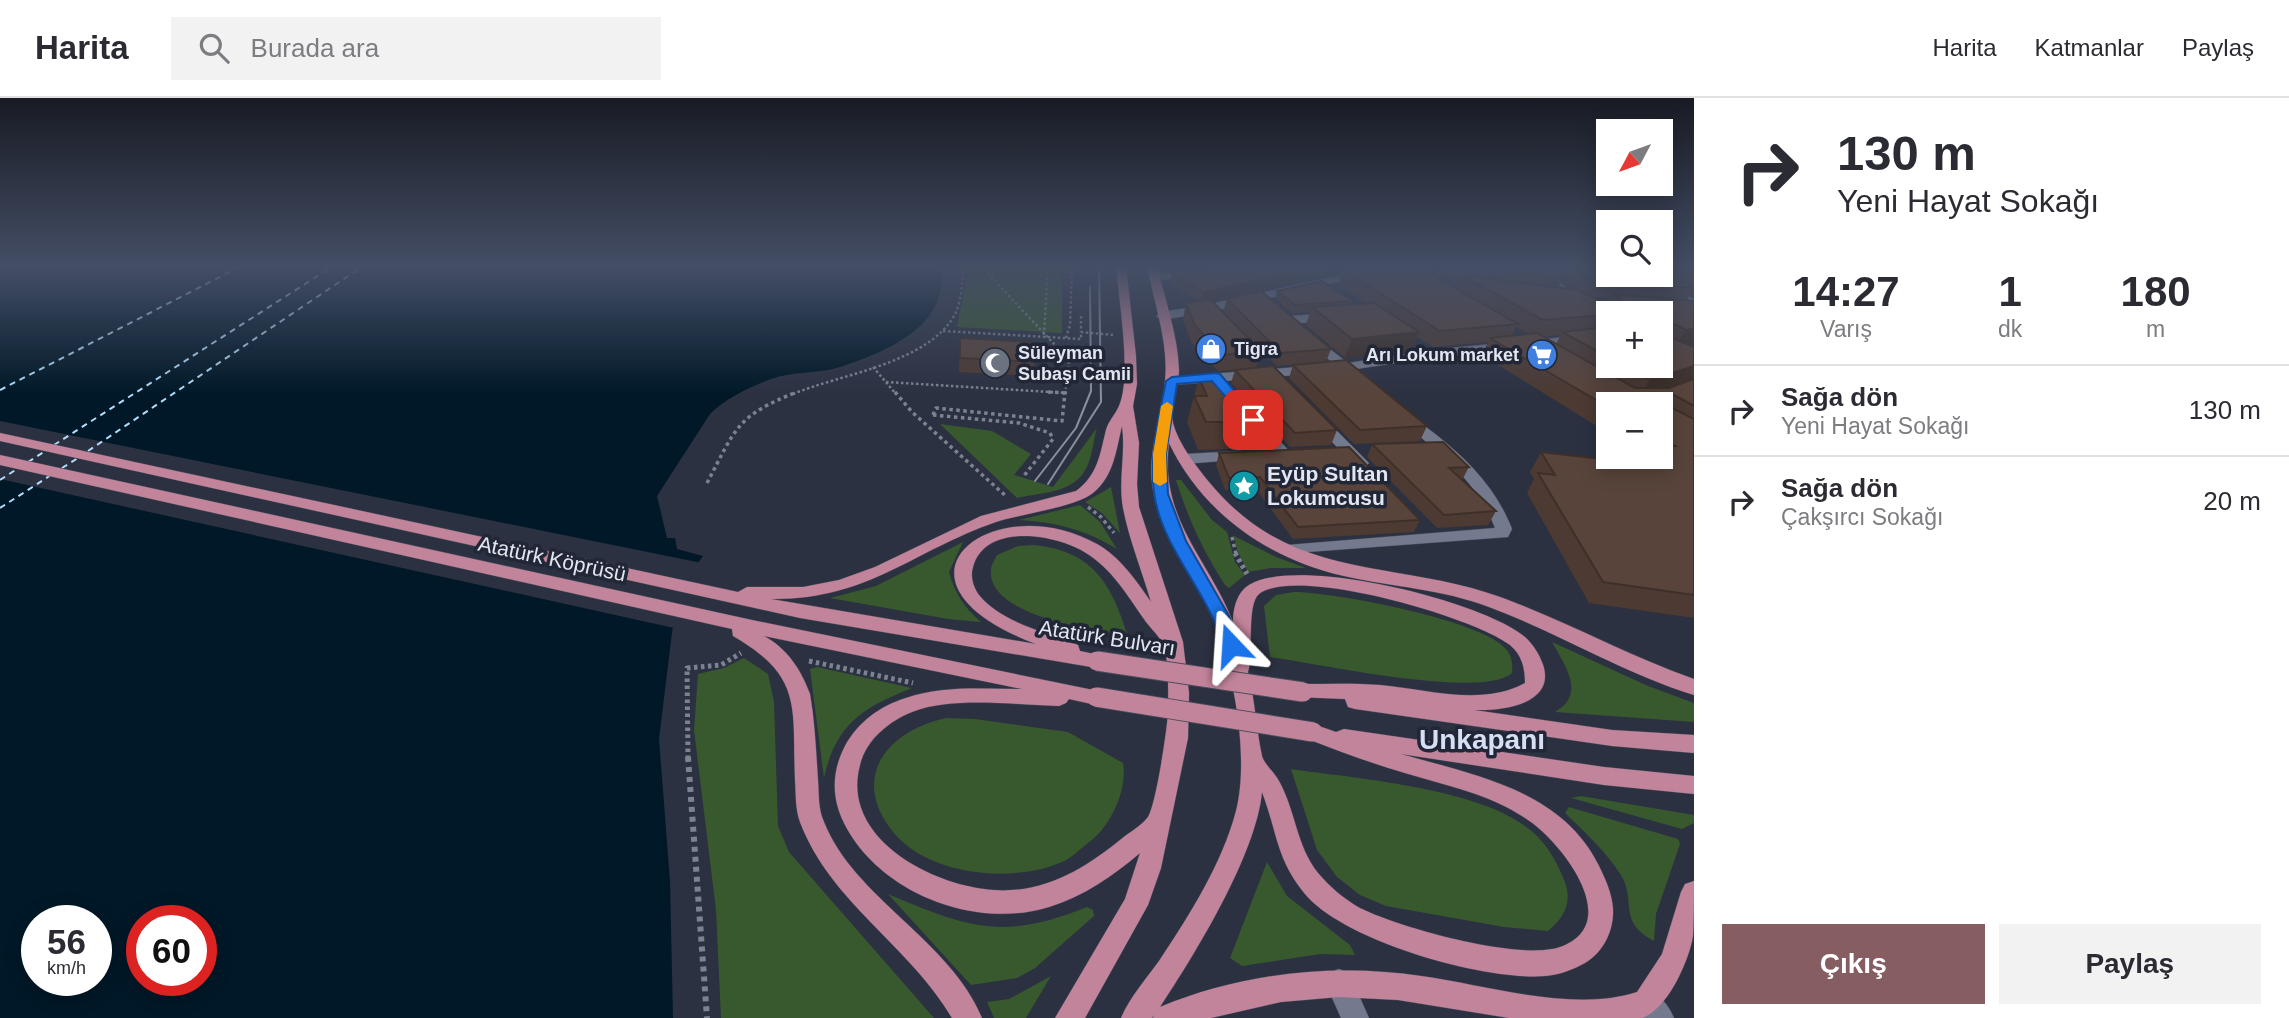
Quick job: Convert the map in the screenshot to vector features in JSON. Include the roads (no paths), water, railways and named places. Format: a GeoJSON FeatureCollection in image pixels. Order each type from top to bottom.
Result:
{"type":"FeatureCollection","features":[{"type":"Feature","properties":{"kind":"main road"},"geometry":{"type":"LineString","coordinates":[[1069,1018],[1135,905],[1149,868],[1177,738],[1180,693],[1173,642],[1130,507],[1132,443],[1126,405],[1130,384],[1125,309]]}},
{"type":"Feature","properties":{"kind":"main road"},"geometry":{"type":"LineString","coordinates":[[1135,1018],[1189,941],[1217,886],[1249,805],[1252,764],[1238,674],[1221,616],[1178,541],[1161,494],[1159,454],[1172,381],[1161,309]]}},
{"type":"Feature","properties":{"kind":"main road"},"geometry":{"type":"LineString","coordinates":[[722,593],[805,592],[851,583],[890,567],[972,526],[999,516],[1083,494],[1090,489],[1108,463],[1115,422],[1126,405]]}},
{"type":"Feature","properties":{"kind":"main road"},"geometry":{"type":"LineString","coordinates":[[1164,419],[1199,483],[1216,503],[1240,523],[1287,550],[1343,570],[1467,592],[1645,669],[1694,687]]}},
{"type":"Feature","properties":{"kind":"main road","name":"Atatürk Köprüsü"},"geometry":{"type":"LineString","coordinates":[[0,437],[722,593]]}},
{"type":"Feature","properties":{"kind":"main road","name":"Atatürk Köprüsü"},"geometry":{"type":"LineString","coordinates":[[0,460],[708,616],[1096,697]]}},
{"type":"Feature","properties":{"kind":"main road"},"geometry":{"type":"LineString","coordinates":[[1097,661],[997,619],[982,609],[968,593],[962,578],[964,562],[973,548],[993,537],[1015,532],[1040,531],[1075,540],[1096,551],[1114,566],[1132,585],[1153,622],[1173,642]]}},
{"type":"Feature","properties":{"kind":"main road"},"geometry":{"type":"LineString","coordinates":[[1238,674],[1244,657],[1242,613],[1247,597],[1259,584],[1282,579],[1333,583],[1462,613],[1492,625],[1516,641],[1531,658],[1536,673],[1535,687],[1524,695],[1499,702],[1376,692],[1303,692]]}},
{"type":"Feature","properties":{"kind":"main road","name":"Atatürk Bulvarı"},"geometry":{"type":"LineString","coordinates":[[722,593],[800,612],[1097,661],[1612,738],[1694,744]]}},
{"type":"Feature","properties":{"kind":"main road"},"geometry":{"type":"LineString","coordinates":[[708,616],[758,640],[790,667],[801,696],[810,817],[825,848],[871,908],[940,977],[968,1018]]}},
{"type":"Feature","properties":{"kind":"main road"},"geometry":{"type":"LineString","coordinates":[[1161,820],[1092,876],[1047,896],[1010,902],[970,898],[930,887],[896,870],[868,845],[852,816],[845,794],[847,767],[857,744],[872,726],[895,711],[930,699],[1096,697],[1604,776],[1694,785]]}},
{"type":"Feature","properties":{"kind":"main road"},"geometry":{"type":"LineString","coordinates":[[1252,764],[1269,783],[1290,849],[1312,883],[1332,905],[1359,921],[1412,939],[1499,960],[1545,963],[1568,957],[1593,942],[1601,922],[1598,895],[1588,865],[1567,838],[1538,813],[1510,796],[1486,787],[1363,752],[1312,732]]}},
{"type":"Feature","properties":{"kind":"main road"},"geometry":{"type":"LineString","coordinates":[[1167,1018],[1222,1000],[1339,982],[1398,986],[1574,1014],[1653,1010],[1673,960],[1694,892]]}},
{"type":"Feature","properties":{"kind":"street"},"geometry":{"type":"LineString","coordinates":[[1162,316],[1214,313],[1225,309]]}},
{"type":"Feature","properties":{"kind":"street"},"geometry":{"type":"LineString","coordinates":[[1275,309],[1368,386]]}},
{"type":"Feature","properties":{"kind":"street"},"geometry":{"type":"LineString","coordinates":[[1281,314],[1348,316]]}},
{"type":"Feature","properties":{"kind":"street"},"geometry":{"type":"LineString","coordinates":[[1512,332],[1558,358]]}},
{"type":"Feature","properties":{"kind":"street"},"geometry":{"type":"LineString","coordinates":[[1172,381],[1266,368],[1345,367],[1424,350],[1535,345],[1596,338]]}},
{"type":"Feature","properties":{"kind":"street"},"geometry":{"type":"LineString","coordinates":[[1266,368],[1288,390]]}},
{"type":"Feature","properties":{"kind":"street"},"geometry":{"type":"LineString","coordinates":[[1185,459],[1291,454],[1216,377]]}},
{"type":"Feature","properties":{"kind":"street"},"geometry":{"type":"LineString","coordinates":[[1306,408],[1368,470]]}},
{"type":"Feature","properties":{"kind":"street"},"geometry":{"type":"LineString","coordinates":[[1287,550],[1427,532],[1502,533],[1504,529],[1500,516],[1479,481],[1396,409]]}},
{"type":"Feature","properties":{"kind":"street"},"geometry":{"type":"LineString","coordinates":[[1415,448],[1441,447]]}},
{"type":"Feature","properties":{"kind":"street"},"geometry":{"type":"LineString","coordinates":[[1324,453],[1376,450]]}},
{"type":"Feature","properties":{"kind":"street"},"geometry":{"type":"LineString","coordinates":[[1339,982],[1355,1018]]}},
{"type":"Feature","properties":{"kind":"water"},"geometry":{"type":"Polygon","coordinates":[[[0,309],[933,309],[912,333],[877,353],[832,369],[779,376],[731,398],[716,408],[657,496],[667,538],[675,538],[677,549],[703,556],[677,592],[659,739],[670,881],[673,1018],[0,1018],[0,309]]]}},
{"type":"Feature","properties":{"kind":"tram line"},"geometry":{"type":"LineString","coordinates":[[1035,481],[1076,428],[1091,391],[1090,309]]}},
{"type":"Feature","properties":{"kind":"tram line"},"geometry":{"type":"LineString","coordinates":[[1048,484],[1101,402],[1100,309]]}},
{"type":"Feature","properties":{"kind":"place","name":"Tigra"},"geometry":{"type":"Point","coordinates":[1211,349]}},
{"type":"Feature","properties":{"kind":"place","name":"Arı Lokum market"},"geometry":{"type":"Point","coordinates":[1542,355]}},
{"type":"Feature","properties":{"kind":"place","name":"Süleyman Subaşı Camii"},"geometry":{"type":"Point","coordinates":[995,363]}},
{"type":"Feature","properties":{"kind":"place","name":"Eyüp Sultan Lokumcusu"},"geometry":{"type":"Point","coordinates":[1244,486]}},
{"type":"Feature","properties":{"kind":"district","name":"Unkapanı"},"geometry":{"type":"Point","coordinates":[1482,739]}}]}
